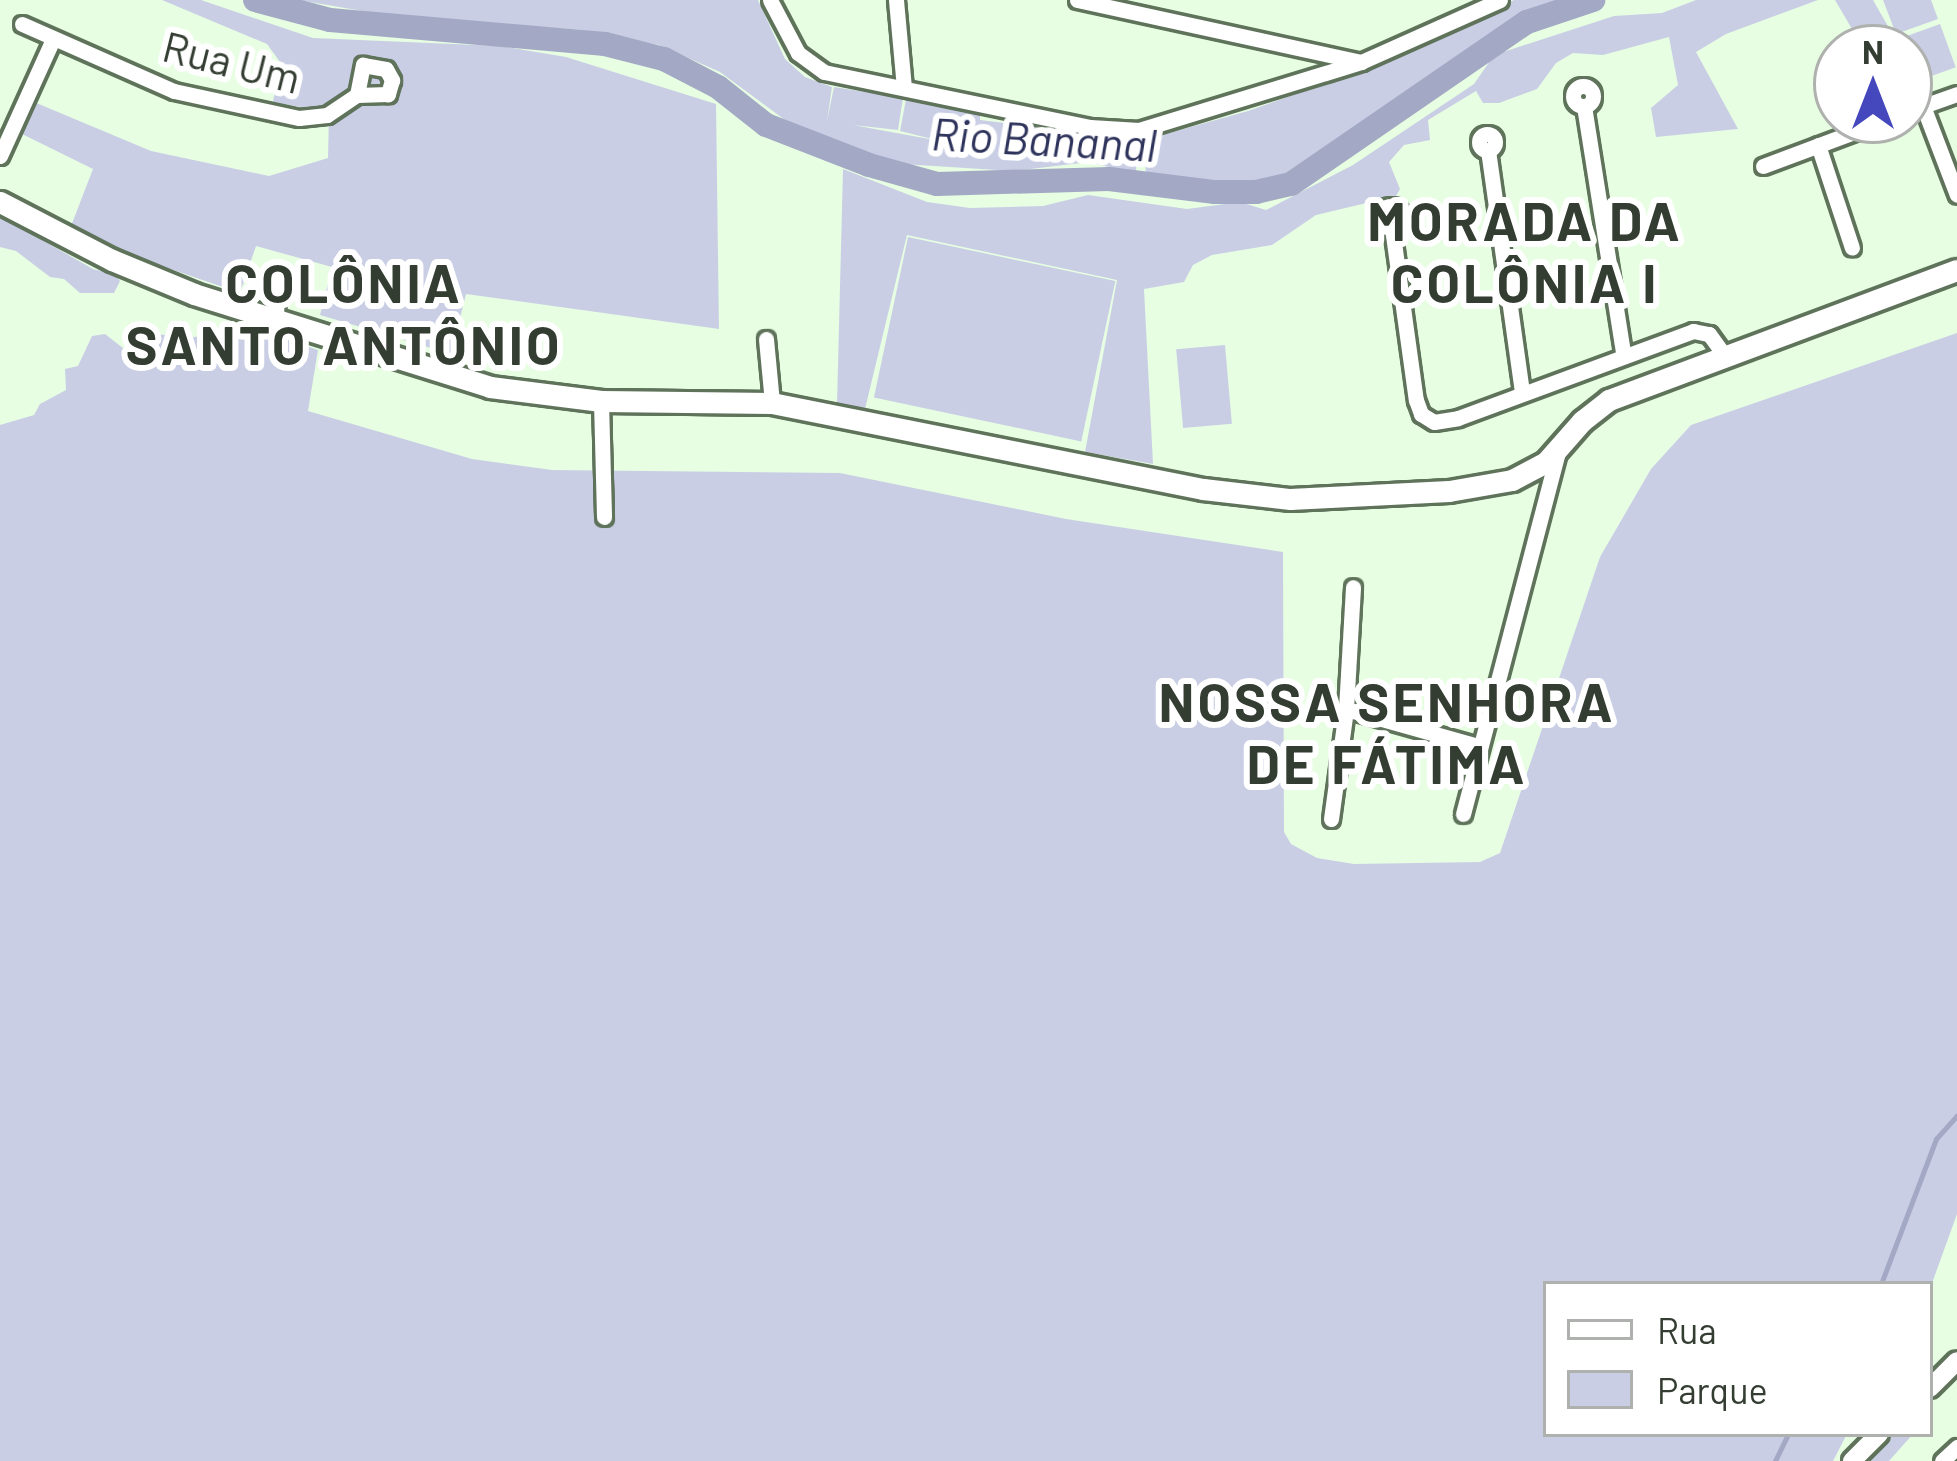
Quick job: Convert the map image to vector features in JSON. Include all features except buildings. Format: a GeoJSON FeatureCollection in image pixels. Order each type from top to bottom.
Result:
{"type":"FeatureCollection","features":[{"type":"Feature","properties":{"kind":"main road"},"geometry":{"type":"LineString","coordinates":[[0,202],[112,260],[276,323],[490,387],[601,401],[772,403],[1180,485],[1290,499],[1478,487],[1535,471],[1609,400],[1957,270]]}},
{"type":"Feature","properties":{"kind":"street"},"geometry":{"type":"LineString","coordinates":[[770,0],[797,53],[811,66],[1090,127],[1139,130],[1361,62],[1500,0]]}},
{"type":"Feature","properties":{"kind":"street"},"geometry":{"type":"LineString","coordinates":[[896,0],[904,88]]}},
{"type":"Feature","properties":{"kind":"street"},"geometry":{"type":"LineString","coordinates":[[1077,0],[1361,62]]}},
{"type":"Feature","properties":{"kind":"street","name":"Rua Um"},"geometry":{"type":"LineString","coordinates":[[22,24],[174,91],[286,116],[327,115],[357,95]]}},
{"type":"Feature","properties":{"kind":"street"},"geometry":{"type":"LineString","coordinates":[[0,156],[53,40]]}},
{"type":"Feature","properties":{"kind":"street"},"geometry":{"type":"LineString","coordinates":[[1584,106],[1623,352]]}},
{"type":"Feature","properties":{"kind":"street"},"geometry":{"type":"LineString","coordinates":[[1933,144],[1957,195]]}},
{"type":"Feature","properties":{"kind":"street"},"geometry":{"type":"LineString","coordinates":[[1762,166],[1818,145],[1852,248]]}},
{"type":"Feature","properties":{"kind":"street"},"geometry":{"type":"LineString","coordinates":[[1488,150],[1522,391]]}},
{"type":"Feature","properties":{"kind":"street"},"geometry":{"type":"LineString","coordinates":[[1392,228],[1416,400],[1426,418],[1442,422],[1623,352],[1698,331],[1712,337],[1725,356]]}},
{"type":"Feature","properties":{"kind":"street"},"geometry":{"type":"LineString","coordinates":[[276,323],[277,272]]}},
{"type":"Feature","properties":{"kind":"street"},"geometry":{"type":"LineString","coordinates":[[766,339],[772,403]]}},
{"type":"Feature","properties":{"kind":"street"},"geometry":{"type":"LineString","coordinates":[[601,401],[604,517]]}},
{"type":"Feature","properties":{"kind":"street"},"geometry":{"type":"LineString","coordinates":[[1463,814],[1559,448]]}},
{"type":"Feature","properties":{"kind":"street"},"geometry":{"type":"LineString","coordinates":[[1331,819],[1346,709],[1353,587]]}},
{"type":"Feature","properties":{"kind":"street"},"geometry":{"type":"LineString","coordinates":[[1346,709],[1478,746]]}},
{"type":"Feature","properties":{"kind":"street"},"geometry":{"type":"LineString","coordinates":[[1933,1385],[1957,1361]]}},
{"type":"Feature","properties":{"kind":"street"},"geometry":{"type":"LineString","coordinates":[[1852,1461],[1877,1437]]}},
{"type":"Feature","properties":{"kind":"street"},"geometry":{"type":"LineString","coordinates":[[1942,1461],[1957,1447]]}},
{"type":"Feature","properties":{"kind":"green space"},"geometry":{"type":"Polygon","coordinates":[[[162,0],[201,0],[313,38],[500,46],[566,57],[716,104],[719,329],[466,294],[451,354],[320,315],[332,267],[256,246],[240,293],[136,257],[71,226],[93,169],[20,133],[34,102],[151,151],[269,176],[328,158],[329,112],[273,102],[280,62],[267,44],[162,0]]]}},
{"type":"Feature","properties":{"kind":"green space"},"geometry":{"type":"Polygon","coordinates":[[[298,0],[758,0],[785,59],[805,77],[832,87],[827,121],[834,87],[903,98],[898,130],[853,125],[940,141],[900,131],[906,99],[980,114],[980,120],[1137,140],[1136,174],[1089,162],[1013,171],[902,164],[847,151],[800,131],[720,72],[659,45],[583,30],[392,16],[298,0]]]}},
{"type":"Feature","properties":{"kind":"green space"},"geometry":{"type":"Polygon","coordinates":[[[1514,0],[1575,0],[1523,20],[1350,140],[1281,178],[1235,185],[1146,176],[1144,140],[1248,111],[1371,67],[1514,0]]]}},
{"type":"Feature","properties":{"kind":"green space"},"geometry":{"type":"Polygon","coordinates":[[[1696,0],[1818,0],[1726,34],[1696,52],[1738,129],[1656,137],[1651,108],[1678,85],[1669,37],[1603,55],[1573,53],[1556,63],[1537,89],[1499,103],[1483,103],[1476,91],[1428,120],[1430,140],[1404,145],[1389,162],[1400,189],[1396,196],[1316,215],[1272,245],[1212,255],[1193,265],[1184,282],[1144,289],[1153,464],[1085,452],[1117,280],[907,235],[865,409],[837,404],[843,169],[927,202],[970,208],[1043,206],[1088,195],[1187,209],[1240,202],[1266,210],[1353,165],[1474,84],[1494,55],[1614,16],[1662,13],[1696,0]]]}},
{"type":"Feature","properties":{"kind":"green space"},"geometry":{"type":"Polygon","coordinates":[[[1835,0],[1873,0],[1887,24],[1849,24],[1835,0]]]}},
{"type":"Feature","properties":{"kind":"green space"},"geometry":{"type":"Polygon","coordinates":[[[1883,0],[1931,0],[1938,19],[1924,24],[1892,24],[1883,0]]]}},
{"type":"Feature","properties":{"kind":"green space"},"geometry":{"type":"Polygon","coordinates":[[[1940,24],[1956,67],[1933,75],[1933,27],[1940,24]]]}},
{"type":"Feature","properties":{"kind":"green space"},"geometry":{"type":"Polygon","coordinates":[[[0,216],[93,269],[116,275],[120,281],[114,293],[80,293],[16,251],[0,247],[0,216]]]}},
{"type":"Feature","properties":{"kind":"green space"},"geometry":{"type":"Polygon","coordinates":[[[908,237],[1115,281],[1081,441],[874,397],[908,237]]]}},
{"type":"Feature","properties":{"kind":"green space"},"geometry":{"type":"Polygon","coordinates":[[[250,327],[318,350],[308,411],[472,459],[552,470],[840,473],[1066,519],[1283,552],[1284,832],[1291,844],[1317,858],[1354,864],[1480,862],[1500,853],[1600,557],[1651,469],[1691,425],[1957,333],[1957,1214],[1933,1281],[1543,1281],[1543,1437],[1845,1437],[1833,1461],[0,1461],[0,425],[34,415],[40,404],[66,390],[65,369],[78,366],[92,336],[105,334],[128,352],[149,333],[189,338],[250,327]]]}},
{"type":"Feature","properties":{"kind":"green space"},"geometry":{"type":"Polygon","coordinates":[[[1225,345],[1232,424],[1183,428],[1176,349],[1225,345]]]}},
{"type":"Feature","properties":{"kind":"green space"},"geometry":{"type":"Polygon","coordinates":[[[1885,1437],[1910,1437],[1889,1461],[1866,1461],[1885,1437]]]}},
{"type":"Feature","properties":{"kind":"waterway","name":"Rio Bananal"},"geometry":{"type":"LineString","coordinates":[[255,0],[330,20],[605,44],[664,59],[718,87],[766,125],[869,165],[937,184],[1109,179],[1215,192],[1256,192],[1291,184],[1527,22],[1593,0]]}},
{"type":"Feature","properties":{"kind":"waterway"},"geometry":{"type":"LineString","coordinates":[[1882,1281],[1936,1139],[1957,1116]]}},
{"type":"Feature","properties":{"kind":"waterway"},"geometry":{"type":"LineString","coordinates":[[1775,1461],[1787,1437]]}},
{"type":"Feature","properties":{"kind":"district","name":"MORADA DA COLÔNIA I"},"geometry":{"type":"Point","coordinates":[1525,251]}},
{"type":"Feature","properties":{"kind":"district","name":"COLÔNIA SANTO ANTÔNIO"},"geometry":{"type":"Point","coordinates":[344,313]}},
{"type":"Feature","properties":{"kind":"district","name":"NOSSA SENHORA DE FÁTIMA"},"geometry":{"type":"Point","coordinates":[1387,732]}}]}
